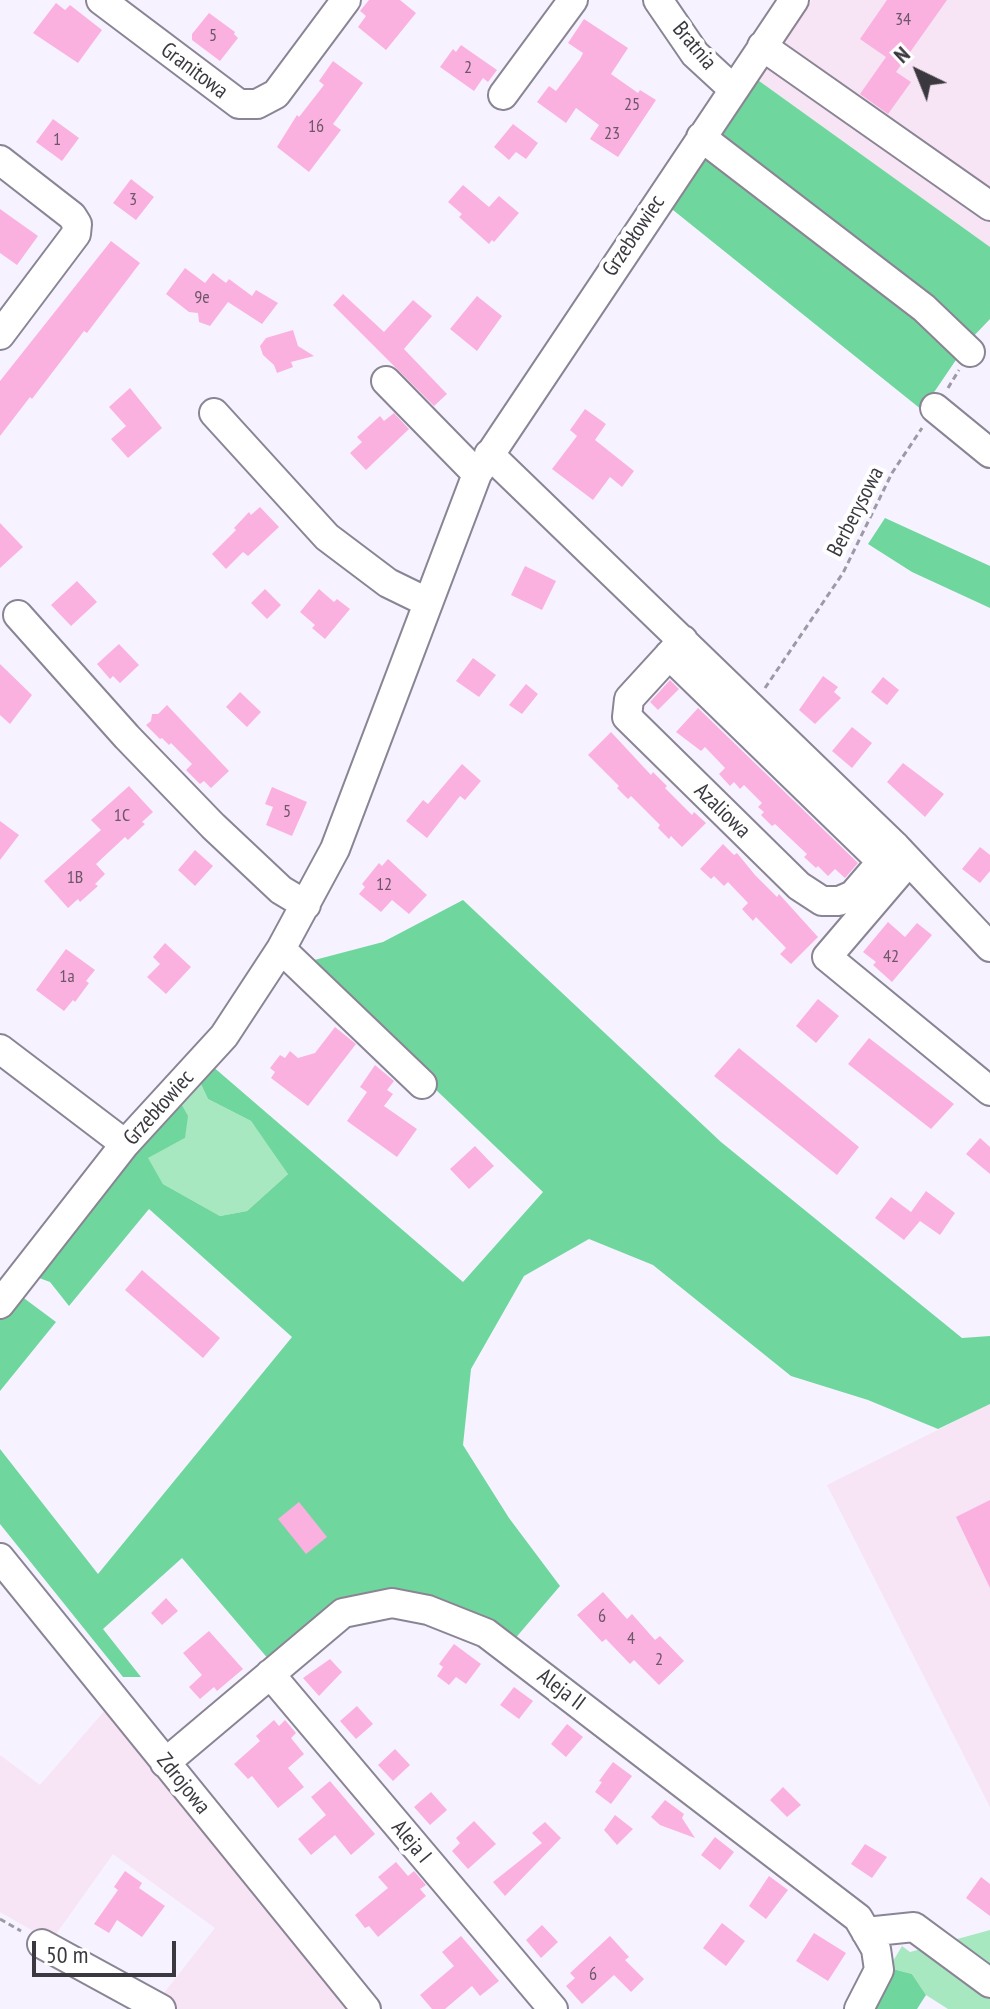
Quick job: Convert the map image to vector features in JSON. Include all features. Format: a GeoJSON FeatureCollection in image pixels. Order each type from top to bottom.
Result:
{"type":"FeatureCollection","features":[{"type":"Feature","properties":{"kind":"street","name":"Granitowa"},"geometry":{"type":"LineString","coordinates":[[101,0],[239,104],[257,104],[276,94],[346,0]]}},
{"type":"Feature","properties":{"kind":"street"},"geometry":{"type":"LineString","coordinates":[[503,95],[573,0]]}},
{"type":"Feature","properties":{"kind":"street","name":"Bratnia"},"geometry":{"type":"LineString","coordinates":[[658,0],[695,54],[733,89]]}},
{"type":"Feature","properties":{"kind":"street","name":"Grzebłowiec"},"geometry":{"type":"LineString","coordinates":[[0,1304],[125,1144],[224,1036],[281,949],[335,849],[427,602],[483,464],[794,0]]}},
{"type":"Feature","properties":{"kind":"street"},"geometry":{"type":"LineString","coordinates":[[762,46],[990,206]]}},
{"type":"Feature","properties":{"kind":"street"},"geometry":{"type":"LineString","coordinates":[[701,137],[924,308],[970,352]]}},
{"type":"Feature","properties":{"kind":"street"},"geometry":{"type":"LineString","coordinates":[[0,160],[72,216],[77,224],[76,234],[0,335]]}},
{"type":"Feature","properties":{"kind":"street"},"geometry":{"type":"LineString","coordinates":[[386,381],[483,464],[990,947]]}},
{"type":"Feature","properties":{"kind":"street"},"geometry":{"type":"LineString","coordinates":[[935,408],[990,453]]}},
{"type":"Feature","properties":{"kind":"street"},"geometry":{"type":"LineString","coordinates":[[214,413],[327,537],[388,583],[427,602]]}},
{"type":"Feature","properties":{"kind":"street"},"geometry":{"type":"LineString","coordinates":[[18,615],[127,737],[213,826],[281,890],[306,905]]}},
{"type":"Feature","properties":{"kind":"street"},"geometry":{"type":"LineString","coordinates":[[676,648],[752,708],[895,856]]}},
{"type":"Feature","properties":{"kind":"street","name":"Azaliowa"},"geometry":{"type":"LineString","coordinates":[[676,648],[629,699],[627,717],[799,886],[822,901],[839,901],[853,895],[895,856]]}},
{"type":"Feature","properties":{"kind":"street"},"geometry":{"type":"LineString","coordinates":[[895,856],[827,957],[990,1091]]}},
{"type":"Feature","properties":{"kind":"street"},"geometry":{"type":"LineString","coordinates":[[281,949],[422,1084]]}},
{"type":"Feature","properties":{"kind":"street"},"geometry":{"type":"LineString","coordinates":[[3,1057],[125,1144]]}},
{"type":"Feature","properties":{"kind":"street","name":"Zdrojowa"},"geometry":{"type":"LineString","coordinates":[[0,1558],[366,2009]]}},
{"type":"Feature","properties":{"kind":"street","name":"Aleja II"},"geometry":{"type":"LineString","coordinates":[[165,1763],[343,1613],[392,1603],[428,1610],[486,1633],[858,1918],[876,1949],[879,1970],[859,2009]]}},
{"type":"Feature","properties":{"kind":"street","name":"Aleja I"},"geometry":{"type":"LineString","coordinates":[[270,1674],[553,2009]]}},
{"type":"Feature","properties":{"kind":"street"},"geometry":{"type":"LineString","coordinates":[[866,1932],[914,1927],[990,1983]]}},
{"type":"Feature","properties":{"kind":"street"},"geometry":{"type":"LineString","coordinates":[[42,1944],[161,2009]]}},
{"type":"Feature","properties":{"kind":"path","name":"Berberysowa"},"geometry":{"type":"LineString","coordinates":[[752,708],[843,573],[892,473],[970,352]]}},
{"type":"Feature","properties":{"kind":"shaded area"},"geometry":{"type":"Polygon","coordinates":[[[812,0],[990,0],[990,247],[755,78],[812,0]]]}},
{"type":"Feature","properties":{"kind":"shaded area"},"geometry":{"type":"Polygon","coordinates":[[[990,1404],[990,1807],[827,1485],[990,1404]]]}},
{"type":"Feature","properties":{"kind":"shaded area"},"geometry":{"type":"Polygon","coordinates":[[[107,1708],[351,2009],[178,2009],[160,1998],[215,1928],[113,1854],[51,1941],[0,1912],[0,1755],[40,1785],[107,1708]]]}},
{"type":"Feature","properties":{"kind":"green space"},"geometry":{"type":"Polygon","coordinates":[[[755,78],[990,247],[990,319],[970,340],[715,136],[755,78]]]}},
{"type":"Feature","properties":{"kind":"green space"},"geometry":{"type":"Polygon","coordinates":[[[704,150],[960,354],[922,410],[668,206],[704,150]]]}},
{"type":"Feature","properties":{"kind":"green space"},"geometry":{"type":"Polygon","coordinates":[[[885,518],[990,566],[990,608],[912,572],[868,544],[885,518]]]}},
{"type":"Feature","properties":{"kind":"green space"},"geometry":{"type":"Polygon","coordinates":[[[463,900],[721,1142],[962,1338],[990,1336],[990,1404],[938,1429],[868,1400],[791,1376],[653,1265],[589,1239],[524,1276],[471,1369],[463,1445],[509,1518],[560,1586],[513,1641],[390,1593],[270,1661],[182,1558],[103,1629],[141,1677],[123,1677],[0,1524],[0,1449],[98,1574],[292,1337],[149,1209],[69,1306],[50,1282],[34,1276],[46,1253],[179,1100],[188,1116],[185,1138],[148,1158],[163,1184],[220,1216],[247,1211],[288,1174],[251,1121],[208,1099],[198,1078],[211,1065],[463,1282],[543,1192],[303,963],[383,942],[463,900]]]}},
{"type":"Feature","properties":{"kind":"green space"},"geometry":{"type":"Polygon","coordinates":[[[198,1078],[208,1099],[251,1121],[289,1173],[247,1211],[220,1216],[163,1184],[147,1158],[185,1138],[179,1100],[198,1078]]]}},
{"type":"Feature","properties":{"kind":"green space"},"geometry":{"type":"Polygon","coordinates":[[[13,1290],[56,1322],[0,1391],[0,1312],[13,1290]]]}},
{"type":"Feature","properties":{"kind":"green space"},"geometry":{"type":"Polygon","coordinates":[[[990,1930],[990,2009],[948,2009],[926,1995],[912,1974],[889,1968],[902,1946],[910,1952],[990,1930]]]}},
{"type":"Feature","properties":{"kind":"green space"},"geometry":{"type":"Polygon","coordinates":[[[889,1968],[912,1974],[926,1995],[917,2009],[868,2009],[889,1968]]]}},
{"type":"Feature","properties":{"kind":"building"},"geometry":{"type":"Polygon","coordinates":[[[369,0],[400,0],[416,13],[386,50],[358,27],[366,16],[360,11],[369,0]]]}},
{"type":"Feature","properties":{"kind":"building"},"geometry":{"type":"Polygon","coordinates":[[[887,0],[947,0],[896,72],[911,82],[888,114],[860,94],[886,57],[860,39],[887,0]]]}},
{"type":"Feature","properties":{"kind":"building"},"geometry":{"type":"Polygon","coordinates":[[[56,3],[65,10],[70,5],[102,30],[78,63],[33,33],[56,3]]]}},
{"type":"Feature","properties":{"kind":"building"},"geometry":{"type":"Polygon","coordinates":[[[209,13],[235,32],[238,38],[220,61],[192,40],[192,34],[209,13]]]}},
{"type":"Feature","properties":{"kind":"building"},"geometry":{"type":"Polygon","coordinates":[[[584,19],[628,48],[611,74],[638,93],[640,90],[656,100],[618,157],[590,139],[599,125],[576,108],[566,123],[537,102],[549,86],[556,91],[580,59],[583,53],[568,43],[584,19]]]}},
{"type":"Feature","properties":{"kind":"building"},"geometry":{"type":"Polygon","coordinates":[[[461,45],[497,70],[488,82],[483,78],[474,91],[440,67],[453,49],[456,52],[461,45]]]}},
{"type":"Feature","properties":{"kind":"building"},"geometry":{"type":"Polygon","coordinates":[[[333,61],[363,83],[333,124],[341,130],[309,172],[277,147],[297,115],[299,117],[324,85],[319,81],[333,61]]]}},
{"type":"Feature","properties":{"kind":"building"},"geometry":{"type":"Polygon","coordinates":[[[53,119],[79,138],[62,161],[36,142],[53,119]]]}},
{"type":"Feature","properties":{"kind":"building"},"geometry":{"type":"Polygon","coordinates":[[[513,124],[538,143],[526,159],[516,152],[509,160],[494,147],[513,124]]]}},
{"type":"Feature","properties":{"kind":"building"},"geometry":{"type":"Polygon","coordinates":[[[131,179],[154,197],[136,220],[113,203],[131,179]]]}},
{"type":"Feature","properties":{"kind":"building"},"geometry":{"type":"Polygon","coordinates":[[[463,185],[489,207],[499,196],[519,213],[494,242],[492,240],[489,244],[459,217],[462,214],[448,202],[463,185]]]}},
{"type":"Feature","properties":{"kind":"building"},"geometry":{"type":"Polygon","coordinates":[[[0,209],[38,236],[17,265],[0,253],[0,209]]]}},
{"type":"Feature","properties":{"kind":"building"},"geometry":{"type":"Polygon","coordinates":[[[111,241],[140,263],[87,333],[84,331],[0,436],[0,381],[111,241]]]}},
{"type":"Feature","properties":{"kind":"building"},"geometry":{"type":"Polygon","coordinates":[[[185,268],[205,283],[213,273],[226,283],[229,279],[252,296],[256,290],[278,303],[262,324],[228,302],[210,326],[199,322],[198,313],[189,312],[166,294],[185,268]]]}},
{"type":"Feature","properties":{"kind":"building"},"geometry":{"type":"Polygon","coordinates":[[[343,294],[384,332],[413,300],[432,316],[404,349],[447,394],[434,406],[333,305],[343,294]]]}},
{"type":"Feature","properties":{"kind":"building"},"geometry":{"type":"Polygon","coordinates":[[[477,296],[502,316],[477,351],[450,329],[477,296]]]}},
{"type":"Feature","properties":{"kind":"building"},"geometry":{"type":"Polygon","coordinates":[[[293,330],[298,346],[314,356],[291,362],[293,367],[277,373],[260,346],[266,338],[293,330]]]}},
{"type":"Feature","properties":{"kind":"building"},"geometry":{"type":"Polygon","coordinates":[[[130,388],[162,428],[128,458],[111,439],[126,426],[109,407],[130,388]]]}},
{"type":"Feature","properties":{"kind":"building"},"geometry":{"type":"Polygon","coordinates":[[[585,409],[606,424],[595,440],[634,471],[622,487],[610,477],[593,500],[552,469],[577,436],[570,430],[585,409]]]}},
{"type":"Feature","properties":{"kind":"building"},"geometry":{"type":"Polygon","coordinates":[[[394,413],[409,429],[366,470],[350,453],[362,442],[357,437],[380,416],[384,421],[394,413]]]}},
{"type":"Feature","properties":{"kind":"building"},"geometry":{"type":"Polygon","coordinates":[[[260,507],[279,527],[248,556],[243,552],[226,569],[212,554],[249,512],[251,515],[260,507]]]}},
{"type":"Feature","properties":{"kind":"building"},"geometry":{"type":"Polygon","coordinates":[[[0,523],[23,547],[0,568],[0,523]]]}},
{"type":"Feature","properties":{"kind":"building"},"geometry":{"type":"Polygon","coordinates":[[[525,566],[556,581],[542,610],[511,595],[525,566]]]}},
{"type":"Feature","properties":{"kind":"building"},"geometry":{"type":"Polygon","coordinates":[[[77,581],[97,602],[71,626],[51,605],[77,581]]]}},
{"type":"Feature","properties":{"kind":"building"},"geometry":{"type":"Polygon","coordinates":[[[265,589],[281,605],[267,619],[251,603],[265,589]]]}},
{"type":"Feature","properties":{"kind":"building"},"geometry":{"type":"Polygon","coordinates":[[[319,589],[334,602],[337,599],[350,609],[325,639],[300,612],[319,589]]]}},
{"type":"Feature","properties":{"kind":"building"},"geometry":{"type":"Polygon","coordinates":[[[119,644],[139,665],[120,683],[113,676],[110,679],[97,664],[119,644]]]}},
{"type":"Feature","properties":{"kind":"building"},"geometry":{"type":"Polygon","coordinates":[[[473,658],[496,675],[479,697],[456,681],[473,658]]]}},
{"type":"Feature","properties":{"kind":"building"},"geometry":{"type":"Polygon","coordinates":[[[0,664],[32,695],[10,724],[0,715],[0,664]]]}},
{"type":"Feature","properties":{"kind":"building"},"geometry":{"type":"Polygon","coordinates":[[[823,676],[838,687],[834,692],[841,698],[815,724],[799,710],[823,676]]]}},
{"type":"Feature","properties":{"kind":"building"},"geometry":{"type":"Polygon","coordinates":[[[883,677],[899,690],[887,705],[871,692],[883,677]]]}},
{"type":"Feature","properties":{"kind":"building"},"geometry":{"type":"Polygon","coordinates":[[[670,680],[679,689],[658,710],[650,702],[670,680]]]}},
{"type":"Feature","properties":{"kind":"building"},"geometry":{"type":"Polygon","coordinates":[[[526,684],[538,694],[522,714],[509,705],[526,684]]]}},
{"type":"Feature","properties":{"kind":"building"},"geometry":{"type":"Polygon","coordinates":[[[240,692],[261,712],[247,727],[226,707],[240,692]]]}},
{"type":"Feature","properties":{"kind":"building"},"geometry":{"type":"Polygon","coordinates":[[[167,705],[229,771],[211,788],[204,781],[200,784],[186,770],[192,764],[171,743],[169,745],[160,739],[146,725],[151,721],[152,714],[158,714],[167,705]]]}},
{"type":"Feature","properties":{"kind":"building"},"geometry":{"type":"Polygon","coordinates":[[[698,708],[858,863],[845,878],[835,869],[828,876],[818,866],[816,868],[804,857],[807,854],[761,815],[764,812],[758,807],[762,803],[744,785],[740,789],[734,782],[730,786],[719,774],[725,768],[705,747],[701,751],[676,732],[698,708]]]}},
{"type":"Feature","properties":{"kind":"building"},"geometry":{"type":"Polygon","coordinates":[[[852,727],[872,743],[852,768],[832,751],[852,727]]]}},
{"type":"Feature","properties":{"kind":"building"},"geometry":{"type":"Polygon","coordinates":[[[611,732],[692,815],[694,812],[706,823],[682,847],[658,828],[660,825],[631,796],[628,799],[588,755],[611,732]]]}},
{"type":"Feature","properties":{"kind":"building"},"geometry":{"type":"Polygon","coordinates":[[[903,763],[944,794],[925,817],[887,782],[903,763]]]}},
{"type":"Feature","properties":{"kind":"building"},"geometry":{"type":"Polygon","coordinates":[[[462,764],[481,781],[465,800],[460,796],[427,838],[406,821],[423,800],[428,804],[462,764]]]}},
{"type":"Feature","properties":{"kind":"building"},"geometry":{"type":"Polygon","coordinates":[[[129,786],[153,812],[128,840],[125,837],[96,864],[105,874],[95,884],[98,886],[68,908],[44,881],[101,830],[91,820],[129,786]]]}},
{"type":"Feature","properties":{"kind":"building"},"geometry":{"type":"Polygon","coordinates":[[[272,787],[307,802],[292,836],[266,825],[273,807],[265,804],[272,787]]]}},
{"type":"Feature","properties":{"kind":"building"},"geometry":{"type":"Polygon","coordinates":[[[0,821],[19,835],[0,860],[0,821]]]}},
{"type":"Feature","properties":{"kind":"building"},"geometry":{"type":"Polygon","coordinates":[[[723,844],[734,855],[737,853],[777,897],[779,894],[818,937],[791,964],[780,954],[786,948],[756,917],[753,921],[742,909],[748,903],[728,882],[724,886],[700,869],[723,844]]]}},
{"type":"Feature","properties":{"kind":"building"},"geometry":{"type":"Polygon","coordinates":[[[980,847],[990,855],[990,871],[980,883],[962,869],[980,847]]]}},
{"type":"Feature","properties":{"kind":"building"},"geometry":{"type":"Polygon","coordinates":[[[195,850],[213,866],[195,886],[178,870],[195,850]]]}},
{"type":"Feature","properties":{"kind":"building"},"geometry":{"type":"Polygon","coordinates":[[[388,859],[427,895],[409,914],[392,900],[381,912],[359,894],[365,887],[362,884],[379,863],[382,866],[388,859]]]}},
{"type":"Feature","properties":{"kind":"building"},"geometry":{"type":"Polygon","coordinates":[[[888,922],[905,937],[917,923],[932,935],[892,982],[863,952],[888,922]]]}},
{"type":"Feature","properties":{"kind":"building"},"geometry":{"type":"Polygon","coordinates":[[[165,943],[191,967],[166,994],[147,977],[160,964],[153,957],[165,943]]]}},
{"type":"Feature","properties":{"kind":"building"},"geometry":{"type":"Polygon","coordinates":[[[66,949],[95,970],[75,1002],[73,1000],[64,1011],[36,990],[66,949]]]}},
{"type":"Feature","properties":{"kind":"building"},"geometry":{"type":"Polygon","coordinates":[[[818,999],[839,1016],[816,1043],[796,1026],[818,999]]]}},
{"type":"Feature","properties":{"kind":"building"},"geometry":{"type":"Polygon","coordinates":[[[335,1027],[356,1044],[308,1106],[271,1078],[275,1072],[270,1068],[280,1055],[285,1058],[290,1051],[298,1058],[315,1053],[335,1027]]]}},
{"type":"Feature","properties":{"kind":"building"},"geometry":{"type":"Polygon","coordinates":[[[869,1038],[954,1104],[931,1129],[848,1064],[869,1038]]]}},
{"type":"Feature","properties":{"kind":"building"},"geometry":{"type":"Polygon","coordinates":[[[739,1048],[859,1147],[837,1175],[714,1076],[739,1048]]]}},
{"type":"Feature","properties":{"kind":"building"},"geometry":{"type":"Polygon","coordinates":[[[375,1065],[394,1081],[387,1090],[393,1094],[384,1106],[417,1129],[397,1157],[347,1121],[367,1092],[360,1087],[375,1065]]]}},
{"type":"Feature","properties":{"kind":"building"},"geometry":{"type":"Polygon","coordinates":[[[980,1138],[990,1147],[990,1174],[966,1154],[980,1138]]]}},
{"type":"Feature","properties":{"kind":"building"},"geometry":{"type":"Polygon","coordinates":[[[475,1146],[494,1166],[469,1189],[450,1169],[475,1146]]]}},
{"type":"Feature","properties":{"kind":"building"},"geometry":{"type":"Polygon","coordinates":[[[926,1191],[955,1213],[940,1235],[920,1221],[904,1240],[875,1218],[891,1197],[911,1212],[926,1191]]]}},
{"type":"Feature","properties":{"kind":"building"},"geometry":{"type":"Polygon","coordinates":[[[142,1270],[220,1338],[203,1358],[125,1290],[142,1270]]]}},
{"type":"Feature","properties":{"kind":"building"},"geometry":{"type":"Polygon","coordinates":[[[990,1500],[990,1588],[956,1517],[990,1500]]]}},
{"type":"Feature","properties":{"kind":"building"},"geometry":{"type":"Polygon","coordinates":[[[299,1502],[327,1537],[306,1554],[278,1519],[299,1502]]]}},
{"type":"Feature","properties":{"kind":"building"},"geometry":{"type":"Polygon","coordinates":[[[603,1592],[627,1619],[632,1614],[655,1640],[660,1636],[684,1661],[659,1685],[634,1660],[630,1664],[606,1639],[602,1642],[577,1615],[603,1592]]]}},
{"type":"Feature","properties":{"kind":"building"},"geometry":{"type":"Polygon","coordinates":[[[166,1598],[178,1611],[162,1625],[151,1613],[166,1598]]]}},
{"type":"Feature","properties":{"kind":"building"},"geometry":{"type":"Polygon","coordinates":[[[209,1631],[243,1669],[217,1691],[214,1687],[200,1699],[189,1687],[202,1675],[183,1653],[209,1631]]]}},
{"type":"Feature","properties":{"kind":"building"},"geometry":{"type":"Polygon","coordinates":[[[454,1644],[481,1664],[466,1684],[456,1677],[449,1685],[437,1676],[443,1667],[439,1664],[454,1644]]]}},
{"type":"Feature","properties":{"kind":"building"},"geometry":{"type":"Polygon","coordinates":[[[330,1659],[342,1672],[319,1696],[303,1678],[330,1659]]]}},
{"type":"Feature","properties":{"kind":"building"},"geometry":{"type":"Polygon","coordinates":[[[514,1687],[533,1701],[519,1719],[500,1705],[514,1687]]]}},
{"type":"Feature","properties":{"kind":"building"},"geometry":{"type":"Polygon","coordinates":[[[357,1706],[373,1724],[356,1739],[340,1721],[357,1706]]]}},
{"type":"Feature","properties":{"kind":"building"},"geometry":{"type":"Polygon","coordinates":[[[274,1720],[279,1726],[285,1720],[296,1733],[291,1738],[304,1754],[288,1768],[304,1787],[278,1808],[252,1776],[248,1779],[234,1764],[260,1741],[256,1736],[274,1720]]]}},
{"type":"Feature","properties":{"kind":"building"},"geometry":{"type":"Polygon","coordinates":[[[567,1724],[583,1737],[566,1757],[551,1744],[567,1724]]]}},
{"type":"Feature","properties":{"kind":"building"},"geometry":{"type":"Polygon","coordinates":[[[395,1749],[410,1765],[393,1781],[378,1765],[395,1749]]]}},
{"type":"Feature","properties":{"kind":"building"},"geometry":{"type":"Polygon","coordinates":[[[613,1762],[632,1776],[611,1804],[595,1792],[613,1762]]]}},
{"type":"Feature","properties":{"kind":"building"},"geometry":{"type":"Polygon","coordinates":[[[330,1781],[375,1834],[351,1855],[335,1835],[311,1855],[298,1839],[326,1815],[311,1797],[330,1781]]]}},
{"type":"Feature","properties":{"kind":"building"},"geometry":{"type":"Polygon","coordinates":[[[783,1787],[801,1805],[787,1817],[770,1800],[783,1787]]]}},
{"type":"Feature","properties":{"kind":"building"},"geometry":{"type":"Polygon","coordinates":[[[431,1792],[447,1810],[430,1825],[414,1807],[431,1792]]]}},
{"type":"Feature","properties":{"kind":"building"},"geometry":{"type":"Polygon","coordinates":[[[665,1800],[684,1814],[682,1818],[695,1838],[660,1825],[651,1817],[665,1800]]]}},
{"type":"Feature","properties":{"kind":"building"},"geometry":{"type":"Polygon","coordinates":[[[615,1815],[633,1829],[617,1845],[604,1830],[615,1815]]]}},
{"type":"Feature","properties":{"kind":"building"},"geometry":{"type":"Polygon","coordinates":[[[474,1821],[496,1844],[468,1869],[452,1851],[460,1843],[456,1838],[474,1821]]]}},
{"type":"Feature","properties":{"kind":"building"},"geometry":{"type":"Polygon","coordinates":[[[545,1822],[561,1838],[505,1896],[493,1882],[542,1843],[532,1833],[545,1822]]]}},
{"type":"Feature","properties":{"kind":"building"},"geometry":{"type":"Polygon","coordinates":[[[715,1837],[734,1852],[720,1870],[701,1855],[715,1837]]]}},
{"type":"Feature","properties":{"kind":"building"},"geometry":{"type":"Polygon","coordinates":[[[865,1844],[887,1857],[872,1878],[851,1864],[865,1844]]]}},
{"type":"Feature","properties":{"kind":"building"},"geometry":{"type":"Polygon","coordinates":[[[396,1862],[408,1876],[414,1871],[426,1885],[420,1889],[426,1896],[378,1937],[369,1926],[365,1928],[355,1915],[388,1888],[378,1877],[396,1862]]]}},
{"type":"Feature","properties":{"kind":"building"},"geometry":{"type":"Polygon","coordinates":[[[125,1871],[142,1883],[139,1888],[165,1906],[142,1937],[117,1920],[109,1933],[94,1924],[118,1890],[114,1887],[125,1871]]]}},
{"type":"Feature","properties":{"kind":"building"},"geometry":{"type":"Polygon","coordinates":[[[769,1876],[788,1890],[766,1919],[749,1906],[769,1876]]]}},
{"type":"Feature","properties":{"kind":"building"},"geometry":{"type":"Polygon","coordinates":[[[981,1877],[990,1884],[990,1916],[966,1898],[981,1877]]]}},
{"type":"Feature","properties":{"kind":"building"},"geometry":{"type":"Polygon","coordinates":[[[722,1923],[745,1941],[726,1966],[703,1948],[722,1923]]]}},
{"type":"Feature","properties":{"kind":"building"},"geometry":{"type":"Polygon","coordinates":[[[542,1925],[558,1942],[541,1958],[526,1940],[542,1925]]]}},
{"type":"Feature","properties":{"kind":"building"},"geometry":{"type":"Polygon","coordinates":[[[814,1933],[846,1953],[828,1981],[796,1961],[814,1933]]]}},
{"type":"Feature","properties":{"kind":"building"},"geometry":{"type":"Polygon","coordinates":[[[461,1936],[499,1981],[480,1996],[472,1986],[445,2009],[432,2009],[420,1995],[454,1966],[442,1952],[461,1936]]]}},
{"type":"Feature","properties":{"kind":"building"},"geometry":{"type":"Polygon","coordinates":[[[610,1936],[629,1957],[625,1960],[644,1979],[631,1992],[614,1975],[582,2004],[566,1986],[575,1978],[570,1973],[610,1936]]]}}]}
